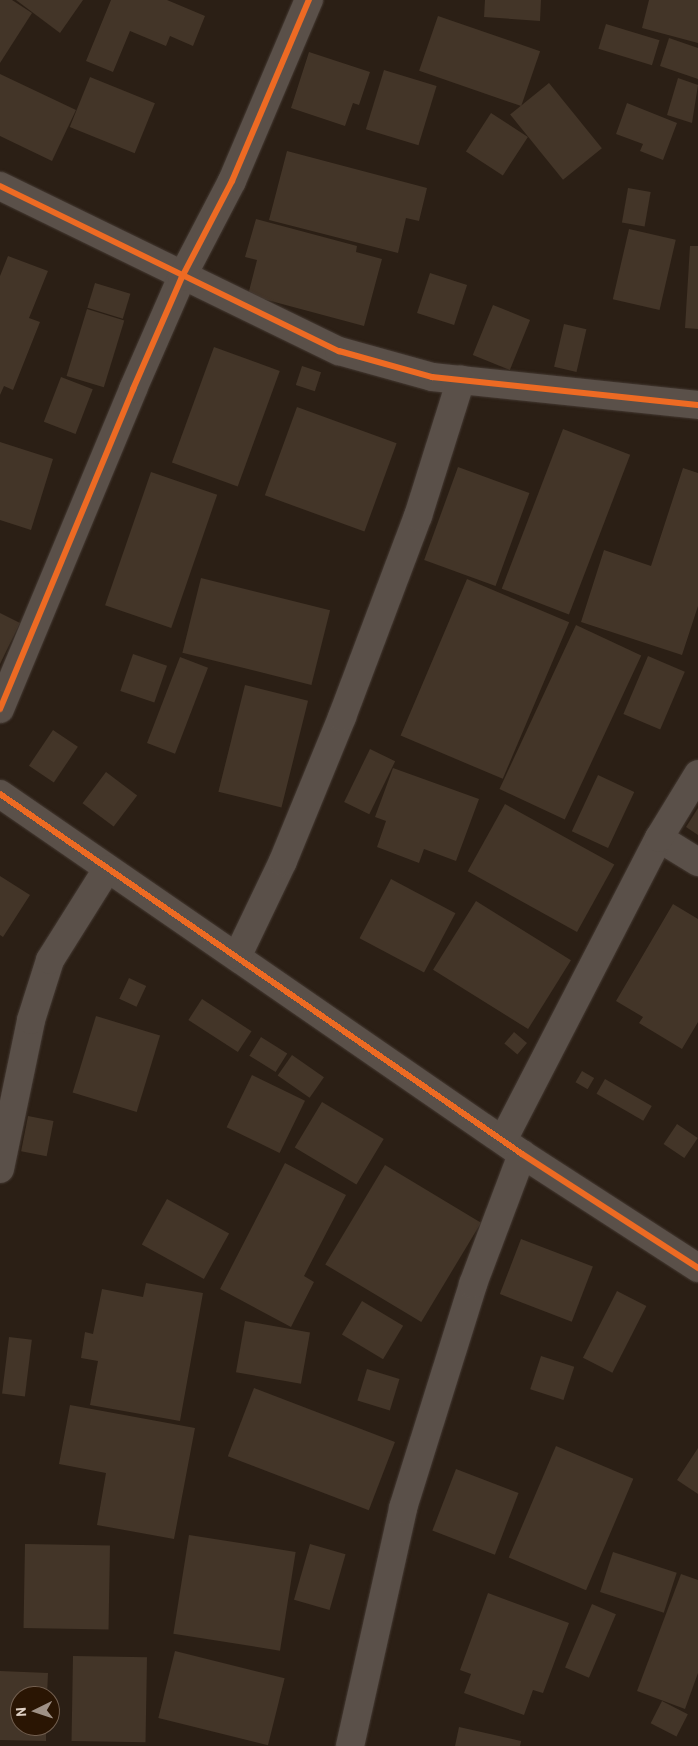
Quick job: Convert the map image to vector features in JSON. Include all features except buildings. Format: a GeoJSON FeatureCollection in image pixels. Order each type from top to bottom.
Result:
{"type":"FeatureCollection","features":[{"type":"Feature","properties":{"kind":"street"},"geometry":{"type":"LineString","coordinates":[[0,709],[182,277],[232,181],[309,0]]}},
{"type":"Feature","properties":{"kind":"street"},"geometry":{"type":"LineString","coordinates":[[0,186],[182,277],[339,351],[432,377],[698,405]]}},
{"type":"Feature","properties":{"kind":"street"},"geometry":{"type":"LineString","coordinates":[[238,955],[283,861],[342,716],[418,516],[462,380]]}},
{"type":"Feature","properties":{"kind":"street"},"geometry":{"type":"LineString","coordinates":[[350,1746],[403,1508],[473,1284],[513,1147],[659,838],[698,774]]}},
{"type":"Feature","properties":{"kind":"street"},"geometry":{"type":"LineString","coordinates":[[0,794],[107,870],[238,955],[513,1147],[698,1268]]}},
{"type":"Feature","properties":{"kind":"street"},"geometry":{"type":"LineString","coordinates":[[659,838],[698,862]]}},
{"type":"Feature","properties":{"kind":"street"},"geometry":{"type":"LineString","coordinates":[[0,1169],[31,1020],[50,960],[107,870]]}},
{"type":"Feature","properties":{"kind":"cycle path"},"geometry":{"type":"LineString","coordinates":[[0,709],[133,389],[182,277],[232,181],[309,0]]}},
{"type":"Feature","properties":{"kind":"cycle path"},"geometry":{"type":"LineString","coordinates":[[0,186],[339,351],[432,377],[698,405]]}},
{"type":"Feature","properties":{"kind":"cycle path"},"geometry":{"type":"LineString","coordinates":[[0,794],[522,1154],[698,1268]]}}]}
